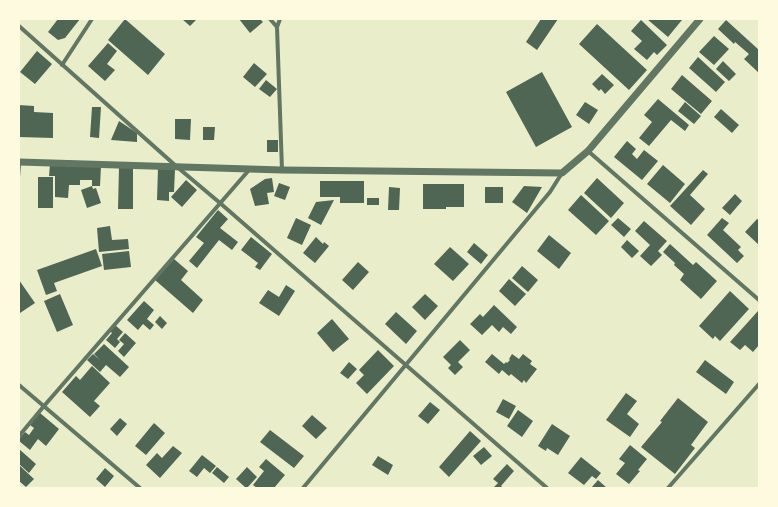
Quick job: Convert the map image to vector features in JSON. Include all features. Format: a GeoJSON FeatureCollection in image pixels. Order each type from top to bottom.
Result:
{"type":"FeatureCollection","features":[{"type":"Feature","properties":{"kind":"street"},"geometry":{"type":"LineString","coordinates":[[62,65],[92,19]]}},
{"type":"Feature","properties":{"kind":"street"},"geometry":{"type":"LineString","coordinates":[[270,19],[277,27]]}},
{"type":"Feature","properties":{"kind":"street"},"geometry":{"type":"LineString","coordinates":[[280,19],[277,27],[282,170]]}},
{"type":"Feature","properties":{"kind":"street"},"geometry":{"type":"LineString","coordinates":[[303,488],[550,192],[562,173],[588,151],[700,19]]}},
{"type":"Feature","properties":{"kind":"street"},"geometry":{"type":"LineString","coordinates":[[19,26],[176,166],[547,488]]}},
{"type":"Feature","properties":{"kind":"street"},"geometry":{"type":"LineString","coordinates":[[588,151],[759,300]]}},
{"type":"Feature","properties":{"kind":"street"},"geometry":{"type":"LineString","coordinates":[[19,162],[282,170],[562,173]]}},
{"type":"Feature","properties":{"kind":"street"},"geometry":{"type":"LineString","coordinates":[[19,436],[250,169]]}},
{"type":"Feature","properties":{"kind":"street"},"geometry":{"type":"LineString","coordinates":[[668,488],[759,384]]}},
{"type":"Feature","properties":{"kind":"street"},"geometry":{"type":"LineString","coordinates":[[19,385],[140,488]]}},
{"type":"Feature","properties":{"kind":"building"},"geometry":{"type":"Polygon","coordinates":[[[58,19],[80,19],[65,38],[58,40],[48,32],[58,19]]]}},
{"type":"Feature","properties":{"kind":"building"},"geometry":{"type":"Polygon","coordinates":[[[125,19],[165,54],[148,75],[108,40],[125,19]]]}},
{"type":"Feature","properties":{"kind":"building"},"geometry":{"type":"Polygon","coordinates":[[[182,19],[197,19],[190,26],[182,19]]]}},
{"type":"Feature","properties":{"kind":"building"},"geometry":{"type":"Polygon","coordinates":[[[239,19],[260,19],[263,22],[250,33],[239,19]]]}},
{"type":"Feature","properties":{"kind":"building"},"geometry":{"type":"Polygon","coordinates":[[[541,19],[558,19],[537,50],[526,42],[541,19]]]}},
{"type":"Feature","properties":{"kind":"building"},"geometry":{"type":"Polygon","coordinates":[[[647,19],[680,19],[682,20],[668,37],[647,19]]]}},
{"type":"Feature","properties":{"kind":"building"},"geometry":{"type":"Polygon","coordinates":[[[641,20],[667,45],[657,55],[654,52],[647,60],[634,49],[642,41],[631,31],[641,20]]]}},
{"type":"Feature","properties":{"kind":"building"},"geometry":{"type":"Polygon","coordinates":[[[726,20],[759,50],[759,73],[744,59],[749,54],[735,42],[734,44],[718,29],[726,20]]]}},
{"type":"Feature","properties":{"kind":"building"},"geometry":{"type":"Polygon","coordinates":[[[597,24],[647,70],[629,90],[579,44],[597,24]]]}},
{"type":"Feature","properties":{"kind":"building"},"geometry":{"type":"Polygon","coordinates":[[[714,36],[729,49],[714,65],[699,52],[714,36]]]}},
{"type":"Feature","properties":{"kind":"building"},"geometry":{"type":"Polygon","coordinates":[[[108,43],[117,51],[107,64],[115,70],[105,81],[88,66],[108,43]]]}},
{"type":"Feature","properties":{"kind":"building"},"geometry":{"type":"Polygon","coordinates":[[[37,51],[52,64],[35,84],[20,72],[37,51]]]}},
{"type":"Feature","properties":{"kind":"building"},"geometry":{"type":"Polygon","coordinates":[[[698,57],[725,82],[716,92],[689,68],[698,57]]]}},
{"type":"Feature","properties":{"kind":"building"},"geometry":{"type":"Polygon","coordinates":[[[723,61],[736,74],[729,81],[716,69],[723,61]]]}},
{"type":"Feature","properties":{"kind":"building"},"geometry":{"type":"Polygon","coordinates":[[[254,63],[267,74],[255,87],[243,77],[254,63]]]}},
{"type":"Feature","properties":{"kind":"building"},"geometry":{"type":"Polygon","coordinates":[[[542,72],[572,127],[536,147],[506,92],[542,72]]]}},
{"type":"Feature","properties":{"kind":"building"},"geometry":{"type":"Polygon","coordinates":[[[602,74],[614,85],[605,94],[601,89],[599,91],[592,84],[602,74]]]}},
{"type":"Feature","properties":{"kind":"building"},"geometry":{"type":"Polygon","coordinates":[[[682,75],[712,101],[701,114],[671,89],[682,75]]]}},
{"type":"Feature","properties":{"kind":"building"},"geometry":{"type":"Polygon","coordinates":[[[266,80],[277,89],[270,97],[259,89],[266,80]]]}},
{"type":"Feature","properties":{"kind":"building"},"geometry":{"type":"Polygon","coordinates":[[[658,99],[689,125],[685,131],[671,120],[649,146],[639,138],[652,122],[644,115],[658,99]]]}},
{"type":"Feature","properties":{"kind":"building"},"geometry":{"type":"Polygon","coordinates":[[[585,102],[598,110],[589,124],[576,115],[585,102]]]}},
{"type":"Feature","properties":{"kind":"building"},"geometry":{"type":"Polygon","coordinates":[[[685,102],[701,116],[694,124],[678,111],[685,102]]]}},
{"type":"Feature","properties":{"kind":"building"},"geometry":{"type":"Polygon","coordinates":[[[19,105],[34,106],[34,112],[53,113],[53,138],[19,137],[19,105]]]}},
{"type":"Feature","properties":{"kind":"building"},"geometry":{"type":"Polygon","coordinates":[[[92,107],[101,107],[99,138],[90,137],[92,107]]]}},
{"type":"Feature","properties":{"kind":"building"},"geometry":{"type":"Polygon","coordinates":[[[721,109],[739,125],[732,133],[714,117],[721,109]]]}},
{"type":"Feature","properties":{"kind":"building"},"geometry":{"type":"Polygon","coordinates":[[[175,119],[191,119],[190,140],[175,139],[175,119]]]}},
{"type":"Feature","properties":{"kind":"building"},"geometry":{"type":"Polygon","coordinates":[[[119,121],[137,133],[137,142],[111,140],[119,121]]]}},
{"type":"Feature","properties":{"kind":"building"},"geometry":{"type":"Polygon","coordinates":[[[203,127],[215,127],[214,140],[203,140],[203,127]]]}},
{"type":"Feature","properties":{"kind":"building"},"geometry":{"type":"Polygon","coordinates":[[[267,140],[278,140],[278,152],[267,152],[267,140]]]}},
{"type":"Feature","properties":{"kind":"building"},"geometry":{"type":"Polygon","coordinates":[[[627,141],[636,149],[632,154],[637,159],[644,150],[658,161],[642,180],[614,157],[627,141]]]}},
{"type":"Feature","properties":{"kind":"building"},"geometry":{"type":"Polygon","coordinates":[[[19,164],[21,164],[20,177],[19,177],[19,164]]]}},
{"type":"Feature","properties":{"kind":"building"},"geometry":{"type":"Polygon","coordinates":[[[50,164],[101,166],[100,186],[92,186],[92,180],[80,180],[80,185],[69,185],[68,198],[55,197],[55,176],[49,176],[50,164]]]}},
{"type":"Feature","properties":{"kind":"building"},"geometry":{"type":"Polygon","coordinates":[[[663,165],[685,184],[670,203],[647,184],[663,165]]]}},
{"type":"Feature","properties":{"kind":"building"},"geometry":{"type":"Polygon","coordinates":[[[119,167],[133,168],[133,209],[118,209],[119,167]]]}},
{"type":"Feature","properties":{"kind":"building"},"geometry":{"type":"Polygon","coordinates":[[[158,168],[175,169],[174,192],[169,192],[169,201],[157,200],[158,168]]]}},
{"type":"Feature","properties":{"kind":"building"},"geometry":{"type":"Polygon","coordinates":[[[703,170],[708,174],[690,195],[705,209],[691,225],[670,206],[703,170]]]}},
{"type":"Feature","properties":{"kind":"building"},"geometry":{"type":"Polygon","coordinates":[[[38,177],[53,177],[53,208],[38,208],[38,177]]]}},
{"type":"Feature","properties":{"kind":"building"},"geometry":{"type":"Polygon","coordinates":[[[272,178],[274,192],[267,193],[269,204],[255,206],[250,189],[265,179],[272,178]]]}},
{"type":"Feature","properties":{"kind":"building"},"geometry":{"type":"Polygon","coordinates":[[[597,178],[624,203],[611,218],[584,193],[597,178]]]}},
{"type":"Feature","properties":{"kind":"building"},"geometry":{"type":"Polygon","coordinates":[[[186,180],[197,190],[182,207],[171,197],[186,180]]]}},
{"type":"Feature","properties":{"kind":"building"},"geometry":{"type":"Polygon","coordinates":[[[320,181],[364,181],[364,203],[340,203],[340,197],[320,197],[320,181]]]}},
{"type":"Feature","properties":{"kind":"building"},"geometry":{"type":"Polygon","coordinates":[[[279,183],[290,187],[285,200],[274,196],[279,183]]]}},
{"type":"Feature","properties":{"kind":"building"},"geometry":{"type":"Polygon","coordinates":[[[423,184],[464,184],[464,207],[423,209],[423,184]]]}},
{"type":"Feature","properties":{"kind":"building"},"geometry":{"type":"Polygon","coordinates":[[[92,186],[93,189],[96,188],[101,203],[87,208],[81,190],[92,186]]]}},
{"type":"Feature","properties":{"kind":"building"},"geometry":{"type":"Polygon","coordinates":[[[524,186],[542,187],[527,213],[512,202],[524,186]]]}},
{"type":"Feature","properties":{"kind":"building"},"geometry":{"type":"Polygon","coordinates":[[[389,187],[400,188],[399,210],[388,210],[389,187]]]}},
{"type":"Feature","properties":{"kind":"building"},"geometry":{"type":"Polygon","coordinates":[[[485,187],[503,187],[503,203],[485,203],[485,187]]]}},
{"type":"Feature","properties":{"kind":"building"},"geometry":{"type":"Polygon","coordinates":[[[735,194],[742,201],[730,215],[722,208],[735,194]]]}},
{"type":"Feature","properties":{"kind":"building"},"geometry":{"type":"Polygon","coordinates":[[[581,195],[609,221],[596,235],[568,210],[581,195]]]}},
{"type":"Feature","properties":{"kind":"building"},"geometry":{"type":"Polygon","coordinates":[[[367,198],[379,198],[379,205],[367,205],[367,198]]]}},
{"type":"Feature","properties":{"kind":"building"},"geometry":{"type":"Polygon","coordinates":[[[334,200],[321,225],[308,218],[316,202],[334,200]]]}},
{"type":"Feature","properties":{"kind":"building"},"geometry":{"type":"Polygon","coordinates":[[[218,210],[228,219],[220,228],[238,242],[232,250],[219,240],[197,268],[189,261],[204,243],[196,237],[218,210]]]}},
{"type":"Feature","properties":{"kind":"building"},"geometry":{"type":"Polygon","coordinates":[[[296,218],[311,225],[302,245],[287,238],[296,218]]]}},
{"type":"Feature","properties":{"kind":"building"},"geometry":{"type":"Polygon","coordinates":[[[618,218],[631,229],[624,237],[611,225],[618,218]]]}},
{"type":"Feature","properties":{"kind":"building"},"geometry":{"type":"Polygon","coordinates":[[[722,218],[729,223],[723,230],[741,247],[738,250],[744,256],[737,263],[707,235],[722,218]]]}},
{"type":"Feature","properties":{"kind":"building"},"geometry":{"type":"Polygon","coordinates":[[[757,219],[759,220],[759,245],[745,232],[757,219]]]}},
{"type":"Feature","properties":{"kind":"building"},"geometry":{"type":"Polygon","coordinates":[[[644,221],[667,241],[658,251],[662,255],[651,266],[640,256],[650,245],[635,231],[644,221]]]}},
{"type":"Feature","properties":{"kind":"building"},"geometry":{"type":"Polygon","coordinates":[[[110,226],[112,240],[128,239],[129,249],[99,252],[97,228],[110,226]]]}},
{"type":"Feature","properties":{"kind":"building"},"geometry":{"type":"Polygon","coordinates":[[[549,235],[571,253],[559,269],[537,251],[549,235]]]}},
{"type":"Feature","properties":{"kind":"building"},"geometry":{"type":"Polygon","coordinates":[[[251,237],[272,254],[260,270],[255,267],[258,263],[241,250],[251,237]]]}},
{"type":"Feature","properties":{"kind":"building"},"geometry":{"type":"Polygon","coordinates":[[[316,237],[323,244],[324,242],[329,246],[315,263],[303,253],[316,237]]]}},
{"type":"Feature","properties":{"kind":"building"},"geometry":{"type":"Polygon","coordinates":[[[627,240],[639,251],[632,258],[621,247],[627,240]]]}},
{"type":"Feature","properties":{"kind":"building"},"geometry":{"type":"Polygon","coordinates":[[[474,243],[488,255],[481,264],[467,252],[474,243]]]}},
{"type":"Feature","properties":{"kind":"building"},"geometry":{"type":"Polygon","coordinates":[[[670,244],[693,265],[696,262],[717,281],[701,299],[680,280],[684,274],[663,252],[670,244]]]}},
{"type":"Feature","properties":{"kind":"building"},"geometry":{"type":"Polygon","coordinates":[[[450,247],[469,264],[453,281],[434,264],[450,247]]]}},
{"type":"Feature","properties":{"kind":"building"},"geometry":{"type":"Polygon","coordinates":[[[96,249],[102,266],[54,283],[57,291],[46,295],[37,270],[96,249]]]}},
{"type":"Feature","properties":{"kind":"building"},"geometry":{"type":"Polygon","coordinates":[[[129,251],[131,267],[104,270],[102,254],[129,251]]]}},
{"type":"Feature","properties":{"kind":"building"},"geometry":{"type":"Polygon","coordinates":[[[174,259],[188,271],[181,280],[203,300],[193,313],[155,280],[174,259]]]}},
{"type":"Feature","properties":{"kind":"building"},"geometry":{"type":"Polygon","coordinates":[[[358,262],[369,272],[353,290],[342,280],[358,262]]]}},
{"type":"Feature","properties":{"kind":"building"},"geometry":{"type":"Polygon","coordinates":[[[522,266],[538,280],[528,292],[512,278],[522,266]]]}},
{"type":"Feature","properties":{"kind":"building"},"geometry":{"type":"Polygon","coordinates":[[[509,279],[526,294],[515,306],[499,291],[509,279]]]}},
{"type":"Feature","properties":{"kind":"building"},"geometry":{"type":"Polygon","coordinates":[[[19,280],[35,303],[20,313],[19,311],[19,280]]]}},
{"type":"Feature","properties":{"kind":"building"},"geometry":{"type":"Polygon","coordinates":[[[286,285],[295,291],[279,316],[259,303],[268,290],[279,297],[286,285]]]}},
{"type":"Feature","properties":{"kind":"building"},"geometry":{"type":"Polygon","coordinates":[[[730,291],[749,309],[720,341],[715,336],[713,339],[699,326],[730,291]]]}},
{"type":"Feature","properties":{"kind":"building"},"geometry":{"type":"Polygon","coordinates":[[[60,294],[73,325],[57,332],[44,301],[60,294]]]}},
{"type":"Feature","properties":{"kind":"building"},"geometry":{"type":"Polygon","coordinates":[[[425,294],[438,306],[425,320],[412,307],[425,294]]]}},
{"type":"Feature","properties":{"kind":"building"},"geometry":{"type":"Polygon","coordinates":[[[144,301],[154,310],[147,319],[154,325],[150,330],[143,324],[138,330],[127,320],[144,301]]]}},
{"type":"Feature","properties":{"kind":"building"},"geometry":{"type":"Polygon","coordinates":[[[494,305],[517,327],[511,334],[503,327],[499,332],[492,325],[482,335],[470,324],[480,314],[483,317],[494,305]]]}},
{"type":"Feature","properties":{"kind":"building"},"geometry":{"type":"Polygon","coordinates":[[[758,311],[759,345],[753,352],[745,345],[740,350],[730,342],[758,311]]]}},
{"type":"Feature","properties":{"kind":"building"},"geometry":{"type":"Polygon","coordinates":[[[396,312],[417,331],[406,344],[385,324],[396,312]]]}},
{"type":"Feature","properties":{"kind":"building"},"geometry":{"type":"Polygon","coordinates":[[[160,316],[167,323],[162,329],[155,322],[160,316]]]}},
{"type":"Feature","properties":{"kind":"building"},"geometry":{"type":"Polygon","coordinates":[[[332,319],[349,339],[333,352],[317,333],[332,319]]]}},
{"type":"Feature","properties":{"kind":"building"},"geometry":{"type":"Polygon","coordinates":[[[115,325],[123,332],[117,339],[120,342],[115,348],[106,340],[112,333],[110,331],[115,325]]]}},
{"type":"Feature","properties":{"kind":"building"},"geometry":{"type":"Polygon","coordinates":[[[125,333],[136,343],[124,357],[118,351],[124,344],[119,340],[125,333]]]}},
{"type":"Feature","properties":{"kind":"building"},"geometry":{"type":"Polygon","coordinates":[[[460,340],[470,350],[458,362],[463,367],[455,375],[448,368],[451,365],[443,357],[460,340]]]}},
{"type":"Feature","properties":{"kind":"building"},"geometry":{"type":"Polygon","coordinates":[[[104,344],[129,367],[120,377],[106,365],[100,372],[87,360],[93,354],[100,360],[94,354],[104,344]]]}},
{"type":"Feature","properties":{"kind":"building"},"geometry":{"type":"Polygon","coordinates":[[[378,350],[394,366],[367,394],[356,383],[364,375],[359,370],[378,350]]]}},
{"type":"Feature","properties":{"kind":"building"},"geometry":{"type":"Polygon","coordinates":[[[492,354],[504,364],[510,360],[509,359],[512,354],[519,359],[523,354],[532,361],[530,364],[537,369],[526,383],[524,380],[522,383],[511,374],[509,376],[502,370],[499,374],[485,362],[492,354]]]}},
{"type":"Feature","properties":{"kind":"building"},"geometry":{"type":"Polygon","coordinates":[[[705,360],[734,382],[726,394],[696,372],[705,360]]]}},
{"type":"Feature","properties":{"kind":"building"},"geometry":{"type":"Polygon","coordinates":[[[349,362],[357,369],[348,379],[340,373],[349,362]]]}},
{"type":"Feature","properties":{"kind":"building"},"geometry":{"type":"Polygon","coordinates":[[[92,366],[110,383],[94,401],[100,406],[90,417],[62,392],[76,376],[80,380],[92,366]]]}},
{"type":"Feature","properties":{"kind":"building"},"geometry":{"type":"Polygon","coordinates":[[[626,393],[637,401],[627,414],[639,424],[630,437],[606,420],[626,393]]]}},
{"type":"Feature","properties":{"kind":"building"},"geometry":{"type":"Polygon","coordinates":[[[678,398],[708,422],[691,445],[695,448],[675,474],[641,447],[662,422],[660,421],[678,398]]]}},
{"type":"Feature","properties":{"kind":"building"},"geometry":{"type":"Polygon","coordinates":[[[503,399],[516,406],[509,419],[496,412],[503,399]]]}},
{"type":"Feature","properties":{"kind":"building"},"geometry":{"type":"Polygon","coordinates":[[[430,402],[440,410],[428,424],[418,416],[430,402]]]}},
{"type":"Feature","properties":{"kind":"building"},"geometry":{"type":"Polygon","coordinates":[[[518,410],[533,421],[522,437],[507,426],[518,410]]]}},
{"type":"Feature","properties":{"kind":"building"},"geometry":{"type":"Polygon","coordinates":[[[40,413],[59,429],[46,446],[38,439],[30,450],[19,441],[19,439],[25,432],[29,435],[34,428],[30,425],[40,413]]]}},
{"type":"Feature","properties":{"kind":"building"},"geometry":{"type":"Polygon","coordinates":[[[312,415],[327,428],[316,439],[302,426],[312,415]]]}},
{"type":"Feature","properties":{"kind":"building"},"geometry":{"type":"Polygon","coordinates":[[[120,418],[127,424],[117,436],[110,429],[120,418]]]}},
{"type":"Feature","properties":{"kind":"building"},"geometry":{"type":"Polygon","coordinates":[[[154,423],[165,433],[146,455],[135,446],[154,423]]]}},
{"type":"Feature","properties":{"kind":"building"},"geometry":{"type":"Polygon","coordinates":[[[552,424],[570,436],[558,455],[547,448],[546,451],[538,446],[552,424]]]}},
{"type":"Feature","properties":{"kind":"building"},"geometry":{"type":"Polygon","coordinates":[[[270,430],[304,456],[294,468],[260,442],[270,430]]]}},
{"type":"Feature","properties":{"kind":"building"},"geometry":{"type":"Polygon","coordinates":[[[470,431],[481,441],[449,477],[439,467],[470,431]]]}},
{"type":"Feature","properties":{"kind":"building"},"geometry":{"type":"Polygon","coordinates":[[[630,445],[647,459],[638,470],[640,471],[629,484],[616,474],[625,463],[619,459],[630,445]]]}},
{"type":"Feature","properties":{"kind":"building"},"geometry":{"type":"Polygon","coordinates":[[[173,446],[182,453],[160,478],[146,465],[157,453],[162,458],[173,446]]]}},
{"type":"Feature","properties":{"kind":"building"},"geometry":{"type":"Polygon","coordinates":[[[484,447],[492,456],[481,465],[473,456],[484,447]]]}},
{"type":"Feature","properties":{"kind":"building"},"geometry":{"type":"Polygon","coordinates":[[[19,449],[36,464],[29,473],[19,464],[19,449]]]}},
{"type":"Feature","properties":{"kind":"building"},"geometry":{"type":"Polygon","coordinates":[[[202,455],[216,466],[210,473],[204,468],[197,477],[189,471],[202,455]]]}},
{"type":"Feature","properties":{"kind":"building"},"geometry":{"type":"Polygon","coordinates":[[[378,456],[393,465],[388,475],[372,465],[378,456]]]}},
{"type":"Feature","properties":{"kind":"building"},"geometry":{"type":"Polygon","coordinates":[[[581,457],[601,473],[596,479],[592,476],[584,485],[568,473],[581,457]]]}},
{"type":"Feature","properties":{"kind":"building"},"geometry":{"type":"Polygon","coordinates":[[[266,459],[285,475],[274,488],[257,488],[253,485],[264,471],[259,467],[266,459]]]}},
{"type":"Feature","properties":{"kind":"building"},"geometry":{"type":"Polygon","coordinates":[[[507,464],[514,471],[501,486],[503,488],[493,488],[498,483],[493,479],[507,464]]]}},
{"type":"Feature","properties":{"kind":"building"},"geometry":{"type":"Polygon","coordinates":[[[19,465],[34,479],[26,487],[19,481],[19,465]]]}},
{"type":"Feature","properties":{"kind":"building"},"geometry":{"type":"Polygon","coordinates":[[[217,467],[229,477],[224,483],[212,473],[217,467]]]}},
{"type":"Feature","properties":{"kind":"building"},"geometry":{"type":"Polygon","coordinates":[[[247,467],[257,477],[246,488],[236,479],[247,467]]]}},
{"type":"Feature","properties":{"kind":"building"},"geometry":{"type":"Polygon","coordinates":[[[105,468],[114,476],[105,487],[96,479],[105,468]]]}},
{"type":"Feature","properties":{"kind":"building"},"geometry":{"type":"Polygon","coordinates":[[[598,480],[607,488],[591,488],[598,480]]]}}]}
